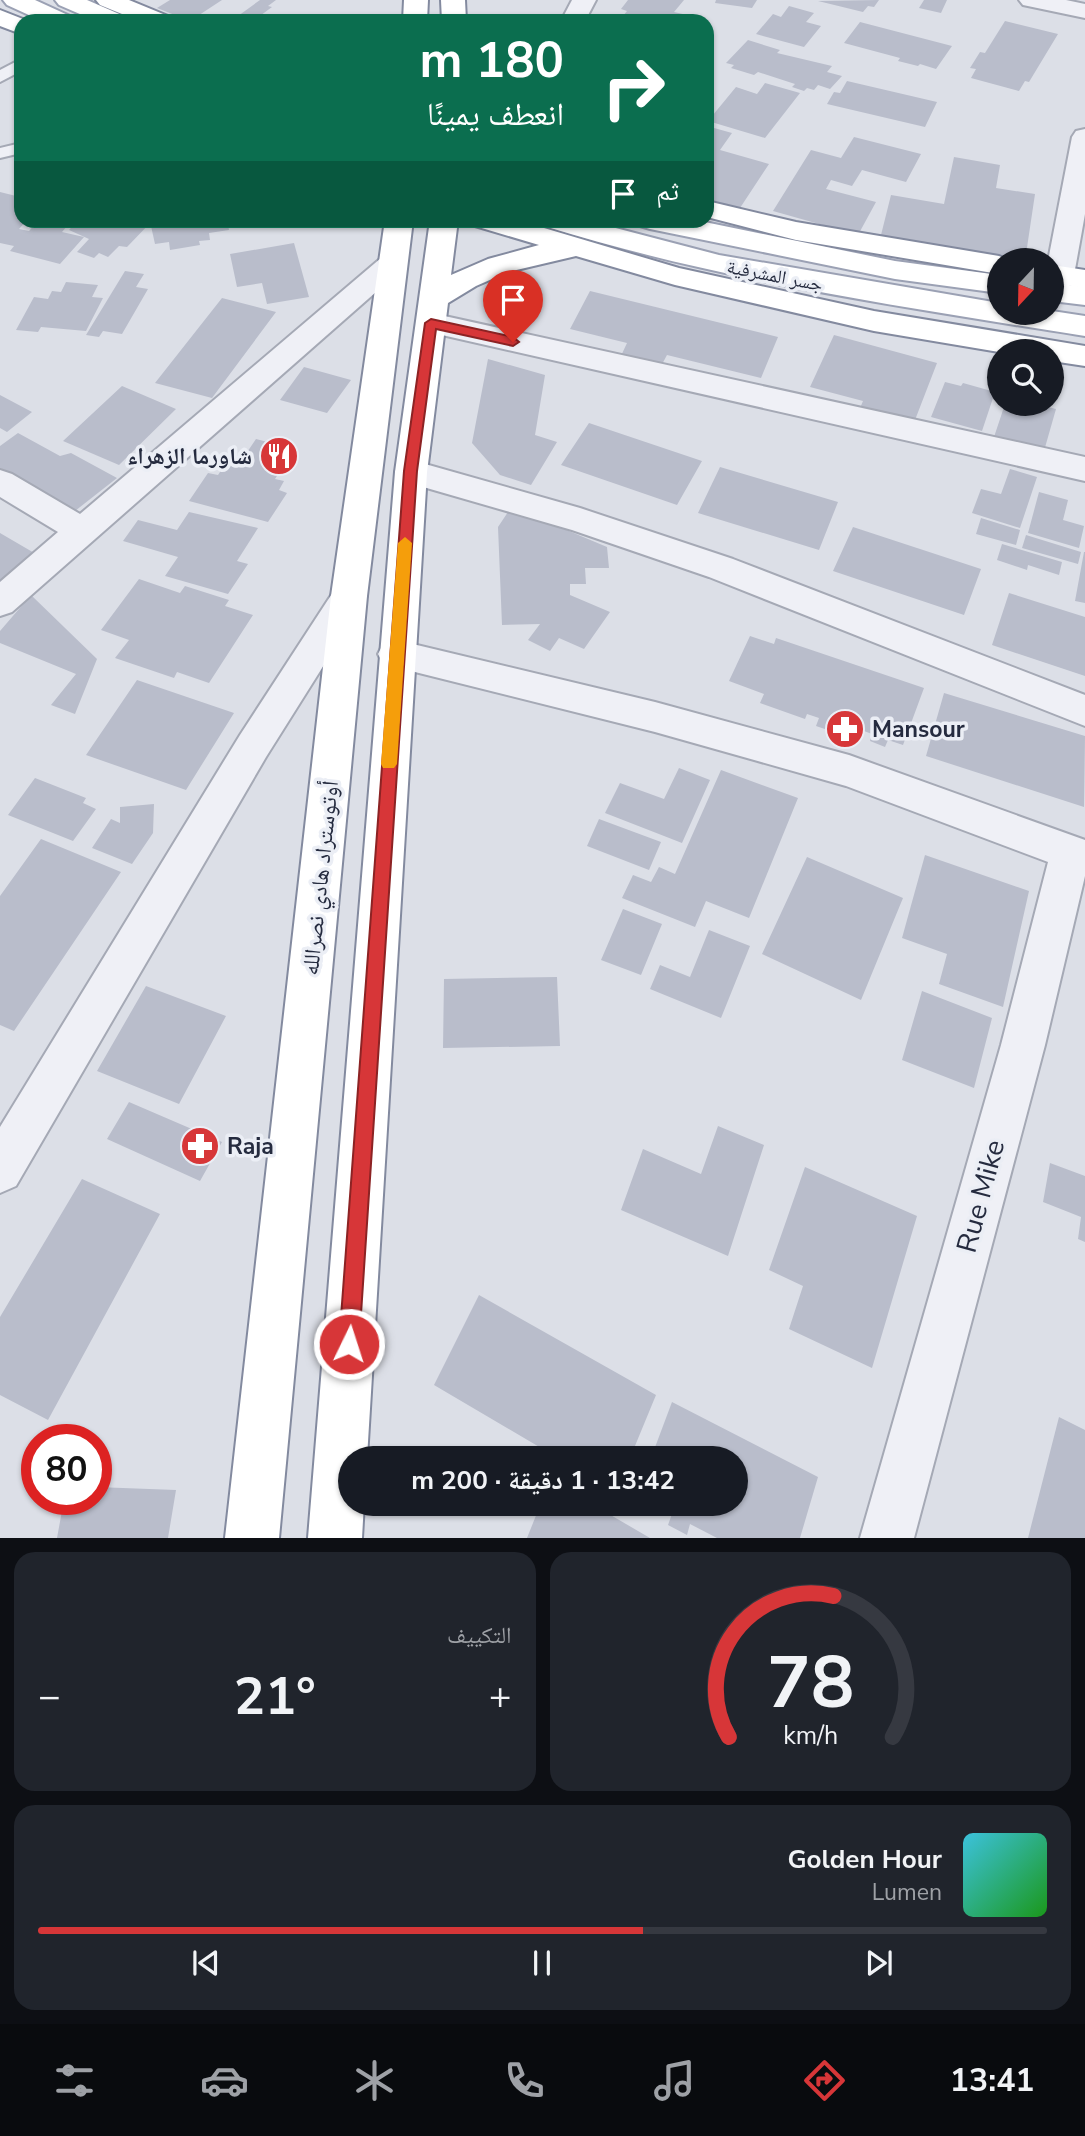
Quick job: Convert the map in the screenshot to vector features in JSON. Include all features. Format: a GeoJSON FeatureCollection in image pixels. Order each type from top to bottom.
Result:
{"type":"FeatureCollection","features":[{"type":"Feature","properties":{"kind":"main road"},"geometry":{"type":"LineString","coordinates":[[15,0],[46,14]]}},
{"type":"Feature","properties":{"kind":"main road"},"geometry":{"type":"LineString","coordinates":[[67,0],[100,14]]}},
{"type":"Feature","properties":{"kind":"main road"},"geometry":{"type":"LineString","coordinates":[[108,0],[143,14]]}},
{"type":"Feature","properties":{"kind":"main road"},"geometry":{"type":"LineString","coordinates":[[714,211],[796,231],[987,263]]}},
{"type":"Feature","properties":{"kind":"main road"},"geometry":{"type":"LineString","coordinates":[[335,1538],[411,471],[443,228]]}},
{"type":"Feature","properties":{"kind":"main road"},"geometry":{"type":"LineString","coordinates":[[510,228],[574,249],[675,276],[874,320],[1085,356]]}},
{"type":"Feature","properties":{"kind":"main road","name":"جسر المشرفية"},"geometry":{"type":"LineString","coordinates":[[583,228],[677,254],[806,282],[987,311]]}},
{"type":"Feature","properties":{"kind":"main road","name":"جسر المشرفية"},"geometry":{"type":"LineString","coordinates":[[689,228],[895,270],[987,282]]}},
{"type":"Feature","properties":{"kind":"main road","name":"أوتوستراد هادي نصرالله"},"geometry":{"type":"LineString","coordinates":[[252,1538],[348,596],[391,237]]}},
{"type":"Feature","properties":{"kind":"main road"},"geometry":{"type":"LineString","coordinates":[[433,311],[457,283],[493,267],[542,253],[574,249]]}},
{"type":"Feature","properties":{"kind":"main road"},"geometry":{"type":"LineString","coordinates":[[1064,281],[1085,296]]}},
{"type":"Feature","properties":{"kind":"main road","name":"جسر المشرفية"},"geometry":{"type":"LineString","coordinates":[[1064,323],[1085,326]]}},
{"type":"Feature","properties":{"kind":"street"},"geometry":{"type":"LineString","coordinates":[[1031,0],[1085,11]]}},
{"type":"Feature","properties":{"kind":"street"},"geometry":{"type":"LineString","coordinates":[[1064,268],[1085,137]]}},
{"type":"Feature","properties":{"kind":"street"},"geometry":{"type":"LineString","coordinates":[[0,602],[84,532],[391,237]]}},
{"type":"Feature","properties":{"kind":"street"},"geometry":{"type":"LineString","coordinates":[[433,311],[1085,469]]}},
{"type":"Feature","properties":{"kind":"street"},"geometry":{"type":"LineString","coordinates":[[411,471],[580,520],[721,568],[1085,711]]}},
{"type":"Feature","properties":{"kind":"street"},"geometry":{"type":"LineString","coordinates":[[0,482],[84,532]]}},
{"type":"Feature","properties":{"kind":"street"},"geometry":{"type":"LineString","coordinates":[[0,1170],[253,746],[348,596]]}},
{"type":"Feature","properties":{"kind":"street"},"geometry":{"type":"LineString","coordinates":[[396,654],[655,717],[849,771],[1078,856]]}},
{"type":"Feature","properties":{"kind":"street","name":"Rue Mike"},"geometry":{"type":"LineString","coordinates":[[887,1538],[1078,856]]}},
{"type":"Feature","properties":{"kind":"building"},"geometry":{"type":"Polygon","coordinates":[[[170,0],[222,0],[201,14],[172,14],[157,8],[170,0]]]}},
{"type":"Feature","properties":{"kind":"building"},"geometry":{"type":"Polygon","coordinates":[[[260,0],[276,0],[262,14],[241,14],[260,0]]]}},
{"type":"Feature","properties":{"kind":"building"},"geometry":{"type":"Polygon","coordinates":[[[628,0],[684,0],[674,12],[683,14],[625,14],[627,11],[621,9],[628,0]]]}},
{"type":"Feature","properties":{"kind":"building"},"geometry":{"type":"Polygon","coordinates":[[[716,0],[757,0],[752,8],[715,3],[716,0]]]}},
{"type":"Feature","properties":{"kind":"building"},"geometry":{"type":"Polygon","coordinates":[[[879,0],[874,7],[868,6],[863,12],[818,1],[879,0]]]}},
{"type":"Feature","properties":{"kind":"building"},"geometry":{"type":"Polygon","coordinates":[[[924,0],[947,0],[941,13],[919,8],[924,0]]]}},
{"type":"Feature","properties":{"kind":"building"},"geometry":{"type":"Polygon","coordinates":[[[789,6],[814,13],[806,22],[821,26],[804,47],[756,34],[773,14],[781,17],[789,6]]]}},
{"type":"Feature","properties":{"kind":"building"},"geometry":{"type":"Polygon","coordinates":[[[1005,21],[1058,34],[1029,82],[1025,81],[1019,91],[971,78],[976,69],[970,68],[980,52],[985,53],[1005,21]]]}},
{"type":"Feature","properties":{"kind":"building"},"geometry":{"type":"Polygon","coordinates":[[[860,22],[952,46],[936,69],[898,61],[900,58],[844,43],[860,22]]]}},
{"type":"Feature","properties":{"kind":"building"},"geometry":{"type":"Polygon","coordinates":[[[748,40],[780,50],[777,53],[832,66],[827,72],[842,76],[830,89],[818,85],[814,90],[807,88],[804,91],[792,87],[795,84],[758,72],[754,75],[731,68],[734,65],[726,63],[748,40]]]}},
{"type":"Feature","properties":{"kind":"building"},"geometry":{"type":"Polygon","coordinates":[[[847,81],[937,102],[925,127],[827,104],[834,92],[840,93],[847,81]]]}},
{"type":"Feature","properties":{"kind":"building"},"geometry":{"type":"Polygon","coordinates":[[[765,83],[800,93],[765,138],[714,123],[714,114],[736,87],[757,94],[765,83]]]}},
{"type":"Feature","properties":{"kind":"building"},"geometry":{"type":"Polygon","coordinates":[[[714,128],[732,133],[720,150],[769,164],[740,208],[714,201],[714,128]]]}},
{"type":"Feature","properties":{"kind":"building"},"geometry":{"type":"Polygon","coordinates":[[[854,137],[921,154],[906,182],[862,170],[852,186],[831,180],[826,189],[876,202],[858,235],[773,211],[811,150],[841,158],[854,137]]]}},
{"type":"Feature","properties":{"kind":"building"},"geometry":{"type":"Polygon","coordinates":[[[954,157],[1000,165],[996,188],[1035,194],[1027,248],[987,248],[987,258],[880,239],[891,195],[944,204],[954,157]]]}},
{"type":"Feature","properties":{"kind":"building"},"geometry":{"type":"Polygon","coordinates":[[[0,192],[14,196],[14,228],[29,231],[32,228],[65,228],[62,232],[84,237],[60,264],[10,251],[14,246],[0,243],[0,192]]]}},
{"type":"Feature","properties":{"kind":"building"},"geometry":{"type":"Polygon","coordinates":[[[145,228],[127,247],[119,246],[108,257],[99,253],[94,258],[77,252],[89,239],[69,230],[145,228]]]}},
{"type":"Feature","properties":{"kind":"building"},"geometry":{"type":"Polygon","coordinates":[[[151,228],[229,228],[209,233],[210,240],[199,241],[200,245],[170,250],[169,242],[155,244],[151,228]]]}},
{"type":"Feature","properties":{"kind":"building"},"geometry":{"type":"Polygon","coordinates":[[[294,243],[309,297],[267,304],[262,283],[237,287],[230,254],[294,243]]]}},
{"type":"Feature","properties":{"kind":"building"},"geometry":{"type":"Polygon","coordinates":[[[125,271],[144,274],[136,287],[148,289],[122,334],[103,331],[99,337],[86,335],[125,271]]]}},
{"type":"Feature","properties":{"kind":"building"},"geometry":{"type":"Polygon","coordinates":[[[66,282],[98,285],[92,297],[103,298],[86,331],[41,327],[38,332],[16,330],[34,297],[48,299],[52,291],[61,292],[66,282]]]}},
{"type":"Feature","properties":{"kind":"building"},"geometry":{"type":"Polygon","coordinates":[[[590,291],[778,337],[761,378],[667,355],[660,368],[620,358],[627,343],[570,329],[590,291]]]}},
{"type":"Feature","properties":{"kind":"building"},"geometry":{"type":"Polygon","coordinates":[[[222,298],[276,312],[212,398],[155,383],[222,298]]]}},
{"type":"Feature","properties":{"kind":"building"},"geometry":{"type":"Polygon","coordinates":[[[834,335],[937,363],[915,420],[894,414],[891,422],[858,413],[863,401],[810,387],[834,335]]]}},
{"type":"Feature","properties":{"kind":"building"},"geometry":{"type":"Polygon","coordinates":[[[488,359],[545,375],[535,435],[557,442],[531,485],[500,475],[472,443],[488,359]]]}},
{"type":"Feature","properties":{"kind":"building"},"geometry":{"type":"Polygon","coordinates":[[[304,367],[351,380],[327,413],[280,400],[304,367]]]}},
{"type":"Feature","properties":{"kind":"building"},"geometry":{"type":"Polygon","coordinates":[[[945,382],[961,386],[963,383],[987,390],[987,416],[982,431],[931,417],[945,382]]]}},
{"type":"Feature","properties":{"kind":"building"},"geometry":{"type":"Polygon","coordinates":[[[122,386],[176,409],[119,465],[63,441],[122,386]]]}},
{"type":"Feature","properties":{"kind":"building"},"geometry":{"type":"Polygon","coordinates":[[[0,395],[32,412],[7,432],[0,428],[0,395]]]}},
{"type":"Feature","properties":{"kind":"building"},"geometry":{"type":"Polygon","coordinates":[[[1001,416],[1054,416],[1044,451],[994,437],[1001,416]]]}},
{"type":"Feature","properties":{"kind":"building"},"geometry":{"type":"Polygon","coordinates":[[[589,423],[702,461],[677,505],[561,465],[589,423]]]}},
{"type":"Feature","properties":{"kind":"building"},"geometry":{"type":"Polygon","coordinates":[[[18,433],[60,456],[71,453],[117,478],[75,511],[0,468],[0,446],[18,433]]]}},
{"type":"Feature","properties":{"kind":"building"},"geometry":{"type":"Polygon","coordinates":[[[256,439],[294,449],[275,479],[284,481],[279,490],[287,493],[268,522],[189,501],[208,473],[218,475],[226,463],[237,467],[256,439]]]}},
{"type":"Feature","properties":{"kind":"building"},"geometry":{"type":"Polygon","coordinates":[[[720,467],[838,502],[819,550],[698,513],[720,467]]]}},
{"type":"Feature","properties":{"kind":"building"},"geometry":{"type":"Polygon","coordinates":[[[1010,469],[1037,477],[1020,528],[972,513],[981,489],[1001,494],[1010,469]]]}},
{"type":"Feature","properties":{"kind":"building"},"geometry":{"type":"Polygon","coordinates":[[[1039,492],[1068,500],[1063,520],[1084,526],[1079,548],[1028,533],[1039,492]]]}},
{"type":"Feature","properties":{"kind":"building"},"geometry":{"type":"Polygon","coordinates":[[[519,510],[607,547],[609,568],[585,568],[586,584],[570,584],[570,595],[610,612],[584,649],[559,638],[550,651],[528,640],[540,624],[502,625],[498,527],[508,512],[519,510]]]}},
{"type":"Feature","properties":{"kind":"building"},"geometry":{"type":"Polygon","coordinates":[[[189,512],[258,528],[237,561],[248,564],[228,594],[165,576],[178,557],[123,541],[138,520],[177,530],[189,512]]]}},
{"type":"Feature","properties":{"kind":"building"},"geometry":{"type":"Polygon","coordinates":[[[981,518],[1020,530],[1016,545],[976,534],[981,518]]]}},
{"type":"Feature","properties":{"kind":"building"},"geometry":{"type":"Polygon","coordinates":[[[853,527],[981,569],[964,615],[833,571],[853,527]]]}},
{"type":"Feature","properties":{"kind":"building"},"geometry":{"type":"Polygon","coordinates":[[[0,533],[36,554],[0,585],[0,533]]]}},
{"type":"Feature","properties":{"kind":"building"},"geometry":{"type":"Polygon","coordinates":[[[1026,535],[1081,552],[1078,564],[1022,548],[1026,535]]]}},
{"type":"Feature","properties":{"kind":"building"},"geometry":{"type":"Polygon","coordinates":[[[1002,544],[1062,562],[1059,575],[1028,565],[1027,570],[997,560],[1002,544]]]}},
{"type":"Feature","properties":{"kind":"building"},"geometry":{"type":"Polygon","coordinates":[[[1085,552],[1085,603],[1075,601],[1085,552]]]}},
{"type":"Feature","properties":{"kind":"building"},"geometry":{"type":"Polygon","coordinates":[[[139,579],[180,593],[185,586],[229,600],[225,606],[253,615],[209,683],[177,672],[174,678],[115,658],[129,640],[101,630],[139,579]]]}},
{"type":"Feature","properties":{"kind":"building"},"geometry":{"type":"Polygon","coordinates":[[[1009,593],[1085,617],[1085,676],[992,645],[1009,593]]]}},
{"type":"Feature","properties":{"kind":"building"},"geometry":{"type":"Polygon","coordinates":[[[31,595],[97,659],[75,714],[51,705],[76,674],[0,643],[0,631],[31,595]]]}},
{"type":"Feature","properties":{"kind":"building"},"geometry":{"type":"Polygon","coordinates":[[[750,636],[774,644],[776,638],[924,688],[903,745],[888,740],[885,747],[870,741],[872,734],[864,731],[860,741],[816,726],[819,718],[807,714],[805,719],[760,703],[764,694],[729,681],[750,636]]]}},
{"type":"Feature","properties":{"kind":"building"},"geometry":{"type":"Polygon","coordinates":[[[137,680],[234,713],[186,790],[86,755],[137,680]]]}},
{"type":"Feature","properties":{"kind":"building"},"geometry":{"type":"Polygon","coordinates":[[[944,693],[1085,736],[1084,807],[926,756],[944,693]]]}},
{"type":"Feature","properties":{"kind":"building"},"geometry":{"type":"Polygon","coordinates":[[[679,768],[710,780],[682,843],[605,813],[620,783],[664,799],[679,768]]]}},
{"type":"Feature","properties":{"kind":"building"},"geometry":{"type":"Polygon","coordinates":[[[721,770],[798,798],[749,918],[706,901],[695,927],[622,898],[633,875],[651,882],[659,867],[675,874],[721,770]]]}},
{"type":"Feature","properties":{"kind":"building"},"geometry":{"type":"Polygon","coordinates":[[[35,778],[86,798],[83,803],[96,809],[73,841],[8,815],[35,778]]]}},
{"type":"Feature","properties":{"kind":"building"},"geometry":{"type":"Polygon","coordinates":[[[154,804],[153,833],[132,864],[92,848],[111,819],[120,823],[120,807],[154,804]]]}},
{"type":"Feature","properties":{"kind":"building"},"geometry":{"type":"Polygon","coordinates":[[[599,819],[661,842],[649,870],[587,846],[599,819]]]}},
{"type":"Feature","properties":{"kind":"building"},"geometry":{"type":"Polygon","coordinates":[[[41,839],[121,872],[14,1031],[0,1025],[0,896],[41,839]]]}},
{"type":"Feature","properties":{"kind":"building"},"geometry":{"type":"Polygon","coordinates":[[[925,855],[1029,891],[1003,1007],[939,984],[947,954],[902,938],[925,855]]]}},
{"type":"Feature","properties":{"kind":"building"},"geometry":{"type":"Polygon","coordinates":[[[807,857],[903,898],[861,1000],[762,954],[807,857]]]}},
{"type":"Feature","properties":{"kind":"building"},"geometry":{"type":"Polygon","coordinates":[[[623,909],[662,924],[641,975],[601,960],[623,909]]]}},
{"type":"Feature","properties":{"kind":"building"},"geometry":{"type":"Polygon","coordinates":[[[709,930],[750,946],[721,1018],[650,989],[660,965],[690,977],[709,930]]]}},
{"type":"Feature","properties":{"kind":"building"},"geometry":{"type":"Polygon","coordinates":[[[557,977],[560,1046],[443,1048],[444,979],[557,977]]]}},
{"type":"Feature","properties":{"kind":"building"},"geometry":{"type":"Polygon","coordinates":[[[146,986],[226,1016],[179,1104],[97,1071],[146,986]]]}},
{"type":"Feature","properties":{"kind":"building"},"geometry":{"type":"Polygon","coordinates":[[[922,991],[992,1018],[974,1088],[902,1060],[922,991]]]}},
{"type":"Feature","properties":{"kind":"building"},"geometry":{"type":"Polygon","coordinates":[[[129,1102],[222,1142],[200,1181],[107,1139],[129,1102]]]}},
{"type":"Feature","properties":{"kind":"building"},"geometry":{"type":"Polygon","coordinates":[[[718,1126],[764,1145],[728,1256],[621,1210],[643,1149],[701,1174],[718,1126]]]}},
{"type":"Feature","properties":{"kind":"building"},"geometry":{"type":"Polygon","coordinates":[[[1050,1163],[1085,1176],[1085,1242],[1078,1239],[1081,1217],[1043,1202],[1050,1163]]]}},
{"type":"Feature","properties":{"kind":"building"},"geometry":{"type":"Polygon","coordinates":[[[805,1167],[917,1216],[872,1368],[789,1329],[803,1286],[769,1270],[805,1167]]]}},
{"type":"Feature","properties":{"kind":"building"},"geometry":{"type":"Polygon","coordinates":[[[82,1179],[160,1214],[48,1420],[0,1395],[0,1317],[82,1179]]]}},
{"type":"Feature","properties":{"kind":"building"},"geometry":{"type":"Polygon","coordinates":[[[479,1295],[656,1395],[635,1446],[538,1446],[434,1385],[479,1295]]]}},
{"type":"Feature","properties":{"kind":"building"},"geometry":{"type":"Polygon","coordinates":[[[672,1402],[818,1477],[800,1538],[717,1538],[690,1524],[687,1535],[668,1525],[671,1516],[748,1516],[748,1446],[656,1446],[672,1402]]]}},
{"type":"Feature","properties":{"kind":"building"},"geometry":{"type":"Polygon","coordinates":[[[1059,1417],[1085,1430],[1085,1538],[1028,1538],[1059,1417]]]}},
{"type":"Feature","properties":{"kind":"building"},"geometry":{"type":"Polygon","coordinates":[[[112,1488],[176,1490],[168,1538],[57,1538],[61,1515],[112,1515],[112,1488]]]}},
{"type":"Feature","properties":{"kind":"building"},"geometry":{"type":"Polygon","coordinates":[[[536,1516],[612,1516],[650,1538],[527,1538],[536,1516]]]}},
{"type":"Feature","properties":{"kind":"slow traffic"},"geometry":{"type":"LineString","coordinates":[[389,764],[405,543]]}},
{"type":"Feature","properties":{"kind":"place","name":"شاورما الزهراء"},"geometry":{"type":"Point","coordinates":[279,456]}},
{"type":"Feature","properties":{"kind":"place","name":"Mansour"},"geometry":{"type":"Point","coordinates":[845,729]}},
{"type":"Feature","properties":{"kind":"place","name":"Raja"},"geometry":{"type":"Point","coordinates":[200,1146]}},
{"type":"Feature","properties":{"kind":"route"},"geometry":{"type":"LineString","coordinates":[[349,1344],[396,654],[411,471],[431,323],[513,342]]}}]}
